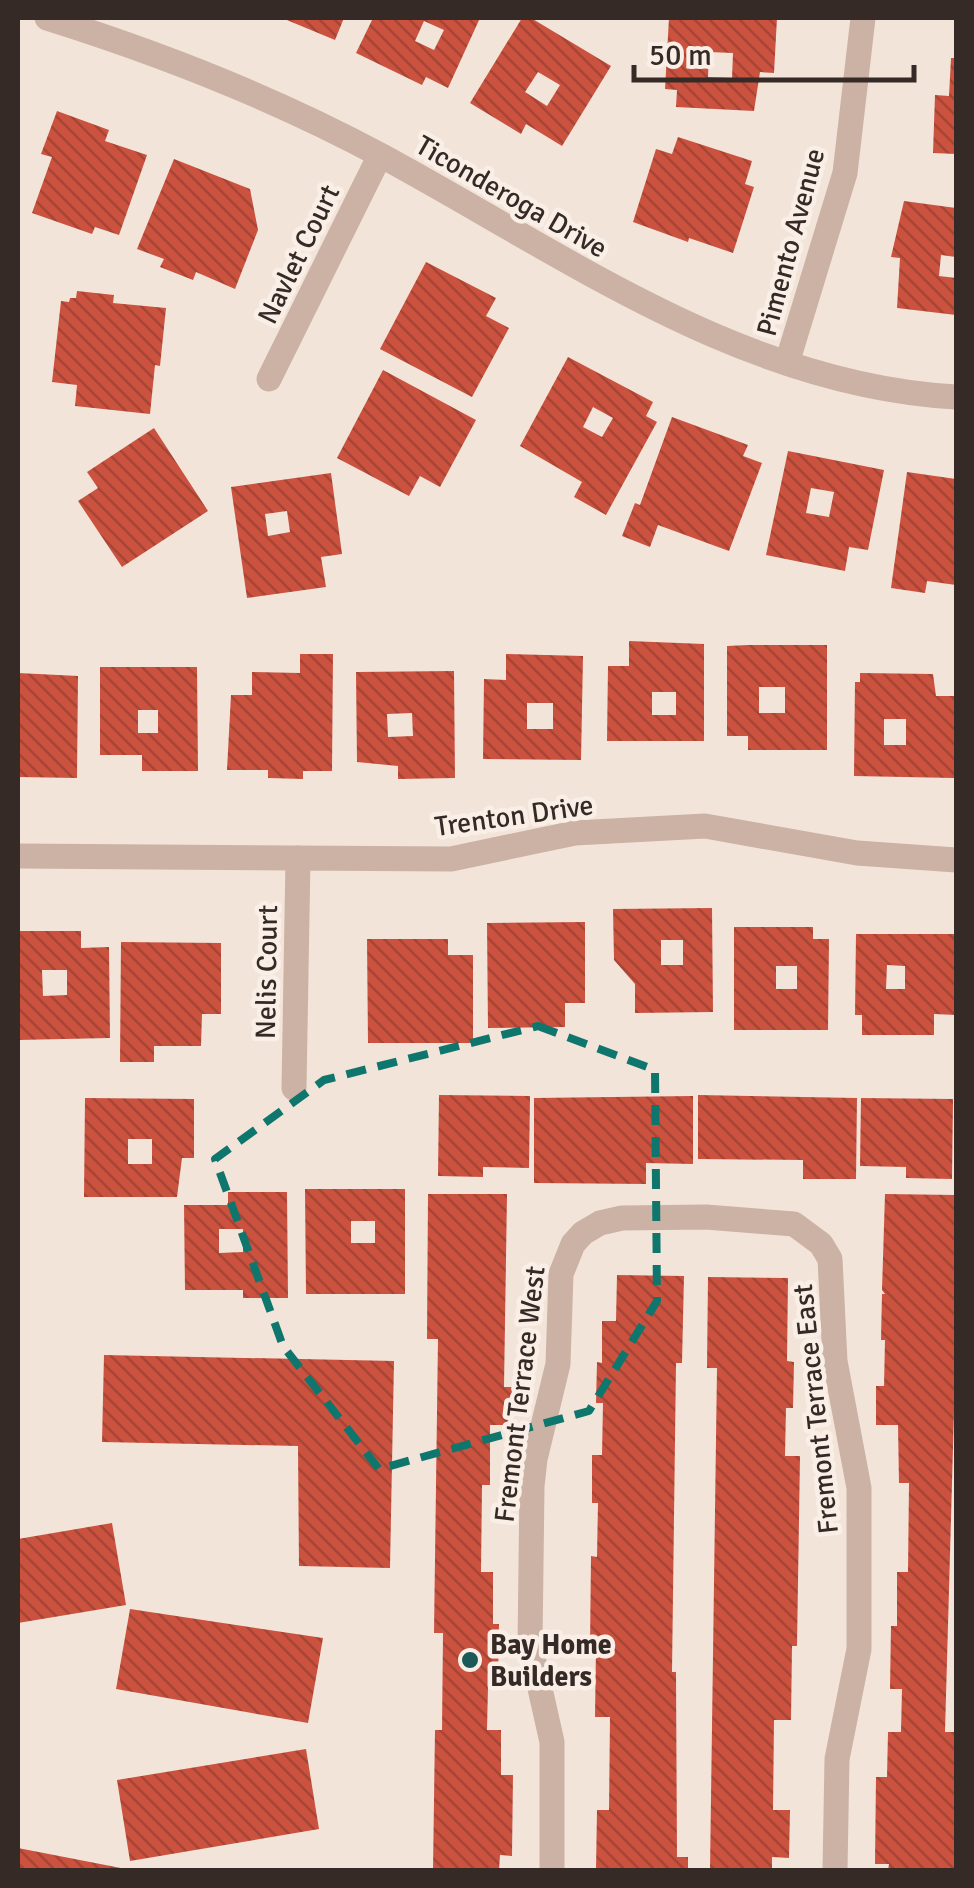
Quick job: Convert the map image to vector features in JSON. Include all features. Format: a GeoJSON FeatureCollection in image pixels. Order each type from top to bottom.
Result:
{"type":"FeatureCollection","features":[{"type":"Feature","properties":{"kind":"street","name":"Ticonderoga Drive"},"geometry":{"type":"LineString","coordinates":[[47,18],[144,48],[262,98],[380,155],[588,274],[686,325],[787,364],[882,388],[956,397]]}},
{"type":"Feature","properties":{"kind":"street","name":"Pimento Avenue"},"geometry":{"type":"LineString","coordinates":[[787,364],[844,173],[863,18]]}},
{"type":"Feature","properties":{"kind":"street","name":"Navlet Court"},"geometry":{"type":"LineString","coordinates":[[269,379],[380,155]]}},
{"type":"Feature","properties":{"kind":"street","name":"Trenton Drive"},"geometry":{"type":"LineString","coordinates":[[18,856],[451,859],[575,833],[705,826],[857,853],[956,860]]}},
{"type":"Feature","properties":{"kind":"street","name":"Nelis Court"},"geometry":{"type":"LineString","coordinates":[[294,1088],[298,858]]}},
{"type":"Feature","properties":{"kind":"street","name":"Fremont Terrace West"},"geometry":{"type":"LineString","coordinates":[[552,1870],[552,1742],[534,1671],[530,1604],[532,1486],[558,1364],[561,1274],[573,1244],[583,1232],[600,1223],[622,1218],[706,1217]]}},
{"type":"Feature","properties":{"kind":"street","name":"Fremont Terrace East"},"geometry":{"type":"LineString","coordinates":[[706,1217],[794,1224],[821,1244],[830,1259],[835,1362],[859,1488],[859,1649],[838,1748],[836,1870]]}},
{"type":"Feature","properties":{"kind":"highlighted area"},"geometry":{"type":"Polygon","coordinates":[[[538,1026],[655,1070],[657,1301],[589,1411],[379,1469],[283,1346],[215,1159],[324,1080],[538,1026]]]}},
{"type":"Feature","properties":{"kind":"building"},"geometry":{"type":"Polygon","coordinates":[[[282,18],[344,18],[335,40],[282,18]]]}},
{"type":"Feature","properties":{"kind":"building"},"geometry":{"type":"Polygon","coordinates":[[[373,18],[480,18],[448,88],[426,77],[422,85],[356,53],[373,18]],[[424,21],[415,41],[434,50],[444,30],[424,21]]]}},
{"type":"Feature","properties":{"kind":"building"},"geometry":{"type":"Polygon","coordinates":[[[522,18],[531,18],[611,66],[562,146],[526,124],[521,134],[470,103],[522,18]],[[538,72],[525,92],[547,106],[560,85],[538,72]]]}},
{"type":"Feature","properties":{"kind":"building"},"geometry":{"type":"Polygon","coordinates":[[[669,18],[777,18],[774,73],[760,72],[754,111],[676,107],[677,90],[665,89],[669,18]],[[709,52],[708,77],[732,78],[733,53],[709,52]]]}},
{"type":"Feature","properties":{"kind":"building"},"geometry":{"type":"Polygon","coordinates":[[[951,58],[956,58],[956,154],[933,153],[935,95],[949,96],[951,58]]]}},
{"type":"Feature","properties":{"kind":"building"},"geometry":{"type":"Polygon","coordinates":[[[57,111],[109,130],[105,141],[147,155],[119,235],[95,227],[92,234],[32,213],[52,157],[41,154],[57,111]]]}},
{"type":"Feature","properties":{"kind":"building"},"geometry":{"type":"Polygon","coordinates":[[[678,137],[752,161],[745,184],[754,187],[733,253],[633,222],[656,149],[672,154],[678,137]]]}},
{"type":"Feature","properties":{"kind":"building"},"geometry":{"type":"Polygon","coordinates":[[[174,159],[250,189],[258,230],[235,289],[196,272],[193,280],[160,267],[164,259],[137,249],[174,159]]]}},
{"type":"Feature","properties":{"kind":"building"},"geometry":{"type":"Polygon","coordinates":[[[904,201],[956,208],[956,257],[941,255],[939,276],[956,278],[956,315],[897,308],[900,258],[891,257],[904,201]]]}},
{"type":"Feature","properties":{"kind":"building"},"geometry":{"type":"Polygon","coordinates":[[[426,262],[496,298],[486,316],[509,328],[472,397],[380,349],[426,262]]]}},
{"type":"Feature","properties":{"kind":"building"},"geometry":{"type":"Polygon","coordinates":[[[77,291],[114,295],[113,303],[166,308],[150,414],[75,406],[77,385],[52,382],[61,301],[76,298],[77,291]]]}},
{"type":"Feature","properties":{"kind":"building"},"geometry":{"type":"Polygon","coordinates":[[[568,357],[653,402],[646,416],[657,422],[606,515],[574,497],[582,482],[520,446],[568,357]],[[593,407],[583,427],[602,437],[613,418],[593,407]]]}},
{"type":"Feature","properties":{"kind":"building"},"geometry":{"type":"Polygon","coordinates":[[[383,370],[476,420],[440,487],[420,476],[409,496],[337,458],[383,370]]]}},
{"type":"Feature","properties":{"kind":"building"},"geometry":{"type":"Polygon","coordinates":[[[672,417],[748,445],[743,456],[762,463],[729,551],[658,525],[650,547],[622,536],[635,503],[640,505],[672,417]]]}},
{"type":"Feature","properties":{"kind":"building"},"geometry":{"type":"Polygon","coordinates":[[[154,428],[208,511],[122,567],[78,501],[98,488],[87,472],[154,428]]]}},
{"type":"Feature","properties":{"kind":"building"},"geometry":{"type":"Polygon","coordinates":[[[788,451],[884,470],[868,550],[849,547],[845,571],[766,555],[788,451]],[[811,488],[806,513],[829,517],[834,492],[811,488]]]}},
{"type":"Feature","properties":{"kind":"building"},"geometry":{"type":"Polygon","coordinates":[[[907,472],[956,479],[956,585],[927,581],[925,593],[891,588],[907,472]]]}},
{"type":"Feature","properties":{"kind":"building"},"geometry":{"type":"Polygon","coordinates":[[[331,473],[342,554],[321,557],[326,587],[247,598],[231,487],[331,473]],[[287,511],[265,514],[268,536],[290,532],[287,511]]]}},
{"type":"Feature","properties":{"kind":"building"},"geometry":{"type":"Polygon","coordinates":[[[629,641],[704,644],[704,741],[607,741],[608,666],[629,666],[629,641]],[[652,692],[652,715],[676,715],[676,692],[652,692]]]}},
{"type":"Feature","properties":{"kind":"building"},"geometry":{"type":"Polygon","coordinates":[[[827,645],[827,750],[748,750],[748,736],[727,736],[727,646],[827,645]],[[759,687],[759,713],[785,713],[785,687],[759,687]]]}},
{"type":"Feature","properties":{"kind":"building"},"geometry":{"type":"Polygon","coordinates":[[[300,654],[333,654],[332,771],[303,771],[303,779],[268,778],[268,770],[227,770],[231,695],[252,695],[252,672],[300,673],[300,654]]]}},
{"type":"Feature","properties":{"kind":"building"},"geometry":{"type":"Polygon","coordinates":[[[506,654],[583,656],[581,760],[483,759],[484,679],[506,680],[506,654]],[[527,703],[527,729],[553,729],[553,703],[527,703]]]}},
{"type":"Feature","properties":{"kind":"building"},"geometry":{"type":"Polygon","coordinates":[[[100,667],[197,667],[198,771],[142,771],[142,755],[100,755],[100,667]],[[138,710],[138,733],[158,733],[158,710],[138,710]]]}},
{"type":"Feature","properties":{"kind":"building"},"geometry":{"type":"Polygon","coordinates":[[[454,671],[455,778],[398,779],[398,766],[357,762],[356,672],[454,671]],[[412,713],[387,714],[388,737],[413,736],[412,713]]]}},
{"type":"Feature","properties":{"kind":"building"},"geometry":{"type":"Polygon","coordinates":[[[18,673],[78,676],[77,778],[18,777],[18,673]]]}},
{"type":"Feature","properties":{"kind":"building"},"geometry":{"type":"Polygon","coordinates":[[[860,673],[933,674],[936,696],[956,696],[954,778],[854,776],[855,682],[860,682],[860,673]],[[884,719],[884,745],[906,745],[906,719],[884,719]]]}},
{"type":"Feature","properties":{"kind":"building"},"geometry":{"type":"Polygon","coordinates":[[[712,908],[713,1012],[635,1013],[635,984],[614,960],[613,909],[712,908]],[[661,940],[661,965],[683,965],[683,940],[661,940]]]}},
{"type":"Feature","properties":{"kind":"building"},"geometry":{"type":"Polygon","coordinates":[[[585,922],[585,1003],[565,1003],[565,1027],[488,1028],[487,923],[585,922]]]}},
{"type":"Feature","properties":{"kind":"building"},"geometry":{"type":"Polygon","coordinates":[[[734,927],[813,927],[813,939],[829,939],[828,1030],[734,1030],[734,927]],[[776,966],[776,989],[797,989],[797,966],[776,966]]]}},
{"type":"Feature","properties":{"kind":"building"},"geometry":{"type":"Polygon","coordinates":[[[18,931],[81,931],[81,948],[109,947],[110,1038],[18,1040],[18,931]],[[42,970],[43,996],[67,995],[67,970],[42,970]]]}},
{"type":"Feature","properties":{"kind":"building"},"geometry":{"type":"Polygon","coordinates":[[[856,934],[956,934],[956,1015],[934,1014],[934,1035],[862,1035],[862,1015],[855,1015],[856,934]],[[887,965],[886,989],[905,989],[905,966],[887,965]]]}},
{"type":"Feature","properties":{"kind":"building"},"geometry":{"type":"Polygon","coordinates":[[[367,939],[448,939],[448,955],[473,955],[473,1043],[368,1043],[367,939]]]}},
{"type":"Feature","properties":{"kind":"building"},"geometry":{"type":"Polygon","coordinates":[[[121,942],[221,943],[221,1014],[202,1014],[201,1046],[154,1046],[154,1062],[120,1062],[121,942]]]}},
{"type":"Feature","properties":{"kind":"building"},"geometry":{"type":"Polygon","coordinates":[[[439,1095],[530,1096],[529,1168],[483,1167],[483,1177],[438,1176],[439,1095]]]}},
{"type":"Feature","properties":{"kind":"building"},"geometry":{"type":"Polygon","coordinates":[[[698,1095],[857,1098],[856,1179],[803,1179],[803,1160],[698,1159],[698,1095]]]}},
{"type":"Feature","properties":{"kind":"building"},"geometry":{"type":"Polygon","coordinates":[[[693,1096],[693,1164],[646,1163],[646,1184],[534,1183],[534,1098],[693,1096]]]}},
{"type":"Feature","properties":{"kind":"building"},"geometry":{"type":"Polygon","coordinates":[[[85,1098],[194,1099],[194,1158],[182,1158],[177,1197],[84,1197],[85,1098]],[[128,1139],[128,1164],[152,1164],[152,1139],[128,1139]]]}},
{"type":"Feature","properties":{"kind":"building"},"geometry":{"type":"Polygon","coordinates":[[[861,1098],[953,1099],[952,1179],[906,1178],[906,1167],[860,1166],[861,1098]]]}},
{"type":"Feature","properties":{"kind":"building"},"geometry":{"type":"Polygon","coordinates":[[[305,1189],[405,1189],[405,1294],[306,1294],[305,1189]],[[351,1221],[351,1243],[375,1243],[375,1221],[351,1221]]]}},
{"type":"Feature","properties":{"kind":"building"},"geometry":{"type":"Polygon","coordinates":[[[228,1192],[287,1192],[288,1298],[243,1298],[243,1290],[185,1290],[184,1205],[228,1205],[228,1192]],[[219,1229],[219,1253],[243,1252],[243,1229],[219,1229]]]}},
{"type":"Feature","properties":{"kind":"building"},"geometry":{"type":"Polygon","coordinates":[[[428,1194],[507,1194],[504,1387],[512,1387],[511,1425],[490,1425],[490,1485],[482,1485],[481,1572],[493,1572],[493,1624],[499,1624],[498,1686],[488,1686],[487,1730],[501,1730],[501,1775],[513,1775],[512,1856],[500,1855],[499,1870],[433,1870],[435,1730],[442,1730],[443,1633],[434,1633],[438,1339],[427,1339],[428,1194]]]}},
{"type":"Feature","properties":{"kind":"building"},"geometry":{"type":"Polygon","coordinates":[[[885,1194],[956,1195],[945,1732],[956,1732],[954,1870],[888,1870],[889,1864],[875,1864],[876,1777],[887,1777],[888,1732],[901,1732],[902,1689],[890,1689],[891,1626],[897,1626],[897,1572],[908,1572],[909,1483],[899,1483],[898,1425],[876,1425],[876,1386],[884,1386],[885,1340],[881,1340],[885,1194]]]}},
{"type":"Feature","properties":{"kind":"building"},"geometry":{"type":"Polygon","coordinates":[[[617,1275],[684,1276],[682,1363],[676,1363],[672,1672],[676,1672],[677,1857],[688,1857],[688,1870],[596,1870],[597,1810],[609,1810],[610,1717],[595,1717],[596,1647],[590,1647],[591,1556],[597,1557],[598,1503],[592,1503],[592,1455],[602,1455],[603,1403],[596,1403],[597,1362],[602,1363],[602,1321],[616,1321],[617,1275]]]}},
{"type":"Feature","properties":{"kind":"building"},"geometry":{"type":"Polygon","coordinates":[[[708,1277],[788,1278],[787,1361],[794,1362],[793,1408],[786,1408],[785,1456],[800,1456],[797,1646],[792,1646],[791,1720],[774,1720],[773,1810],[790,1810],[789,1858],[772,1857],[772,1870],[710,1870],[717,1368],[707,1368],[708,1277]]]}},
{"type":"Feature","properties":{"kind":"building"},"geometry":{"type":"Polygon","coordinates":[[[104,1355],[394,1361],[390,1568],[299,1566],[298,1446],[102,1442],[104,1355]]]}},
{"type":"Feature","properties":{"kind":"building"},"geometry":{"type":"Polygon","coordinates":[[[112,1523],[126,1605],[18,1623],[18,1539],[112,1523]]]}},
{"type":"Feature","properties":{"kind":"building"},"geometry":{"type":"Polygon","coordinates":[[[130,1609],[323,1638],[308,1723],[116,1689],[130,1609]]]}},
{"type":"Feature","properties":{"kind":"building"},"geometry":{"type":"Polygon","coordinates":[[[306,1749],[319,1829],[130,1861],[117,1780],[306,1749]]]}},
{"type":"Feature","properties":{"kind":"building"},"geometry":{"type":"Polygon","coordinates":[[[18,1848],[126,1869],[18,1870],[18,1848]]]}},
{"type":"Feature","properties":{"kind":"place","name":"Bay Home Builders"},"geometry":{"type":"Point","coordinates":[470,1660]}}]}
